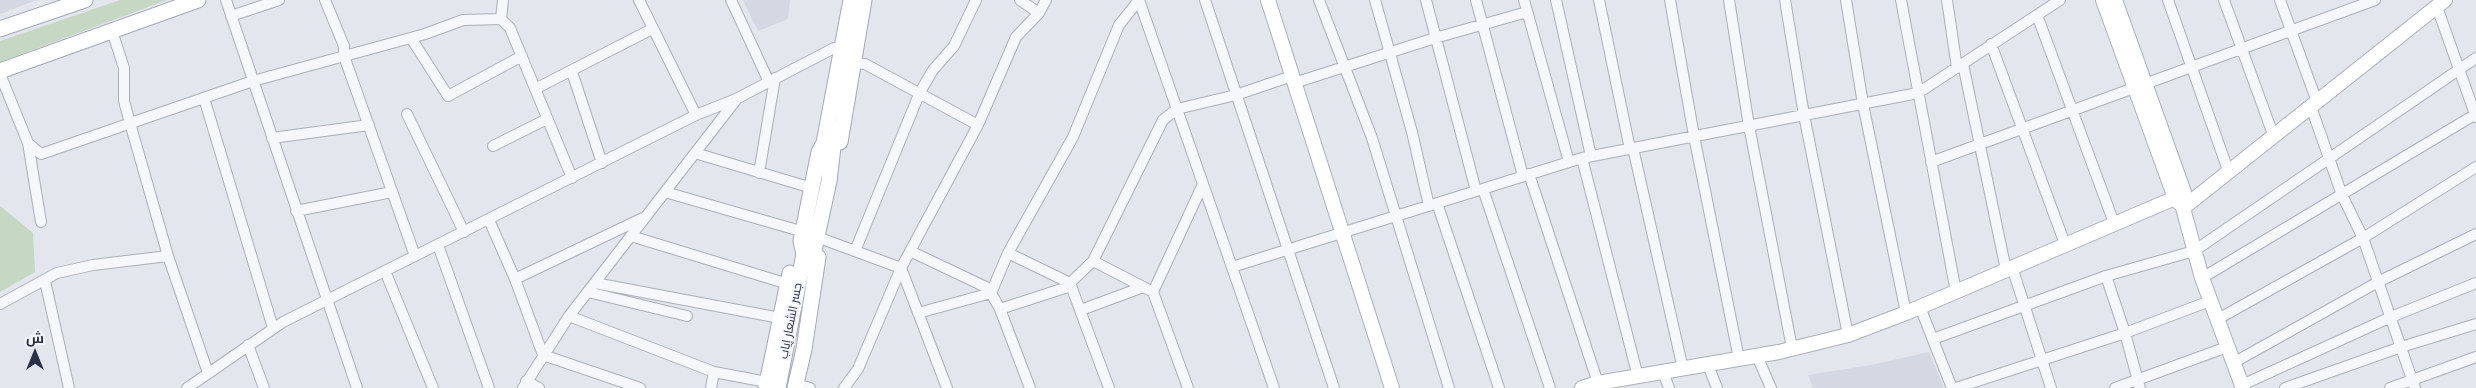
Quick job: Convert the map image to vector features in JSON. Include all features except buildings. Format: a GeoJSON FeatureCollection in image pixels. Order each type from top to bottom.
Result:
{"type":"FeatureCollection","features":[{"type":"Feature","properties":{"kind":"main road"},"geometry":{"type":"LineString","coordinates":[[0,29],[85,0]]}},
{"type":"Feature","properties":{"kind":"main road"},"geometry":{"type":"LineString","coordinates":[[0,73],[112,30],[198,0]]}},
{"type":"Feature","properties":{"kind":"main road"},"geometry":{"type":"LineString","coordinates":[[826,153],[816,142],[843,0]]}},
{"type":"Feature","properties":{"kind":"main road"},"geometry":{"type":"LineString","coordinates":[[809,245],[826,153],[824,143],[851,0]]}},
{"type":"Feature","properties":{"kind":"main road"},"geometry":{"type":"LineString","coordinates":[[797,387],[812,188],[826,153],[832,145],[857,0]]}},
{"type":"Feature","properties":{"kind":"main road"},"geometry":{"type":"LineString","coordinates":[[826,153],[840,145],[864,0]]}},
{"type":"Feature","properties":{"kind":"main road"},"geometry":{"type":"LineString","coordinates":[[770,386],[780,318],[794,252],[809,245]]}},
{"type":"Feature","properties":{"kind":"main road","name":"جسر الشعار إياب"},"geometry":{"type":"LineString","coordinates":[[770,386],[809,245]]}},
{"type":"Feature","properties":{"kind":"street"},"geometry":{"type":"LineString","coordinates":[[226,0],[357,388]]}},
{"type":"Feature","properties":{"kind":"street"},"geometry":{"type":"LineString","coordinates":[[231,16],[279,0]]}},
{"type":"Feature","properties":{"kind":"street"},"geometry":{"type":"LineString","coordinates":[[325,0],[344,46],[344,56],[415,256]]}},
{"type":"Feature","properties":{"kind":"street"},"geometry":{"type":"LineString","coordinates":[[501,19],[503,0]]}},
{"type":"Feature","properties":{"kind":"street"},"geometry":{"type":"LineString","coordinates":[[639,0],[696,115]]}},
{"type":"Feature","properties":{"kind":"street"},"geometry":{"type":"LineString","coordinates":[[731,0],[772,80],[759,173]]}},
{"type":"Feature","properties":{"kind":"street"},"geometry":{"type":"LineString","coordinates":[[855,251],[920,92],[933,70],[954,46],[976,0]]}},
{"type":"Feature","properties":{"kind":"street"},"geometry":{"type":"LineString","coordinates":[[1020,0],[1039,13]]}},
{"type":"Feature","properties":{"kind":"street"},"geometry":{"type":"LineString","coordinates":[[844,388],[858,369],[901,268],[978,125],[1016,37],[1039,13],[1046,0]]}},
{"type":"Feature","properties":{"kind":"street"},"geometry":{"type":"LineString","coordinates":[[1139,0],[1274,388]]}},
{"type":"Feature","properties":{"kind":"street"},"geometry":{"type":"LineString","coordinates":[[992,291],[1008,254],[1073,136],[1119,25],[1139,0]]}},
{"type":"Feature","properties":{"kind":"street"},"geometry":{"type":"LineString","coordinates":[[1205,0],[1334,388]]}},
{"type":"Feature","properties":{"kind":"street"},"geometry":{"type":"LineString","coordinates":[[1268,0],[1392,388]]}},
{"type":"Feature","properties":{"kind":"street"},"geometry":{"type":"LineString","coordinates":[[1319,0],[1372,138],[1449,388]]}},
{"type":"Feature","properties":{"kind":"street"},"geometry":{"type":"LineString","coordinates":[[1375,0],[1433,204],[1499,388]]}},
{"type":"Feature","properties":{"kind":"street"},"geometry":{"type":"LineString","coordinates":[[1426,0],[1435,38],[1479,190],[1550,388]]}},
{"type":"Feature","properties":{"kind":"street"},"geometry":{"type":"LineString","coordinates":[[1476,0],[1526,175],[1598,383]]}},
{"type":"Feature","properties":{"kind":"street"},"geometry":{"type":"LineString","coordinates":[[1524,0],[1569,162]]}},
{"type":"Feature","properties":{"kind":"street"},"geometry":{"type":"LineString","coordinates":[[1556,0],[1586,157],[1638,377]]}},
{"type":"Feature","properties":{"kind":"street"},"geometry":{"type":"LineString","coordinates":[[1599,0],[1631,148],[1683,369]]}},
{"type":"Feature","properties":{"kind":"street"},"geometry":{"type":"LineString","coordinates":[[1670,0],[1694,136],[1739,359]]}},
{"type":"Feature","properties":{"kind":"street"},"geometry":{"type":"LineString","coordinates":[[1729,0],[1749,126],[1792,348]]}},
{"type":"Feature","properties":{"kind":"street"},"geometry":{"type":"LineString","coordinates":[[1784,0],[1804,115],[1848,335]]}},
{"type":"Feature","properties":{"kind":"street"},"geometry":{"type":"LineString","coordinates":[[1846,0],[1863,104],[1906,313]]}},
{"type":"Feature","properties":{"kind":"street"},"geometry":{"type":"LineString","coordinates":[[1901,0],[1956,292]]}},
{"type":"Feature","properties":{"kind":"street"},"geometry":{"type":"LineString","coordinates":[[1947,0],[1960,66],[2009,268],[2025,305],[2051,388]]}},
{"type":"Feature","properties":{"kind":"street"},"geometry":{"type":"LineString","coordinates":[[1232,267],[1586,157],[1918,93],[2060,0]]}},
{"type":"Feature","properties":{"kind":"street"},"geometry":{"type":"LineString","coordinates":[[2103,0],[2184,192],[2179,203],[2202,278],[2242,387],[2391,317],[2476,282]]}},
{"type":"Feature","properties":{"kind":"street"},"geometry":{"type":"LineString","coordinates":[[2115,0],[2140,86]]}},
{"type":"Feature","properties":{"kind":"street"},"geometry":{"type":"LineString","coordinates":[[2168,0],[2229,173]]}},
{"type":"Feature","properties":{"kind":"street"},"geometry":{"type":"LineString","coordinates":[[2224,0],[2274,137]]}},
{"type":"Feature","properties":{"kind":"street"},"geometry":{"type":"LineString","coordinates":[[2280,0],[2291,29],[2342,194],[2363,238],[2414,384]]}},
{"type":"Feature","properties":{"kind":"street"},"geometry":{"type":"LineString","coordinates":[[1931,162],[2242,48],[2291,29],[2342,5],[2375,0]]}},
{"type":"Feature","properties":{"kind":"street"},"geometry":{"type":"LineString","coordinates":[[1582,388],[1598,383],[1757,356],[1848,335],[1956,292],[2114,223],[2179,203],[2229,173],[2441,3],[2458,70],[2476,115],[2202,278]]}},
{"type":"Feature","properties":{"kind":"street"},"geometry":{"type":"LineString","coordinates":[[1000,309],[1070,284],[1093,261],[1163,120],[1177,109],[1391,53],[1435,38],[1527,12]]}},
{"type":"Feature","properties":{"kind":"street"},"geometry":{"type":"LineString","coordinates":[[2037,14],[2114,223]]}},
{"type":"Feature","properties":{"kind":"street"},"geometry":{"type":"LineString","coordinates":[[28,143],[41,154],[253,81],[410,38],[463,20],[501,19],[510,28],[572,178]]}},
{"type":"Feature","properties":{"kind":"street"},"geometry":{"type":"LineString","coordinates":[[535,89],[572,72],[652,29]]}},
{"type":"Feature","properties":{"kind":"street"},"geometry":{"type":"LineString","coordinates":[[112,30],[124,68],[124,102],[168,256],[208,373]]}},
{"type":"Feature","properties":{"kind":"street"},"geometry":{"type":"LineString","coordinates":[[410,38],[448,96],[522,56]]}},
{"type":"Feature","properties":{"kind":"street"},"geometry":{"type":"LineString","coordinates":[[1991,44],[2065,244]]}},
{"type":"Feature","properties":{"kind":"street"},"geometry":{"type":"LineString","coordinates":[[187,388],[273,328],[326,300],[696,115],[736,99],[834,48]]}},
{"type":"Feature","properties":{"kind":"street"},"geometry":{"type":"LineString","coordinates":[[1933,339],[2106,276],[2194,251],[2476,58]]}},
{"type":"Feature","properties":{"kind":"street"},"geometry":{"type":"LineString","coordinates":[[854,63],[865,64],[978,125]]}},
{"type":"Feature","properties":{"kind":"street"},"geometry":{"type":"LineString","coordinates":[[572,72],[602,163]]}},
{"type":"Feature","properties":{"kind":"street"},"geometry":{"type":"LineString","coordinates":[[0,73],[28,143],[41,222]]}},
{"type":"Feature","properties":{"kind":"street"},"geometry":{"type":"LineString","coordinates":[[204,98],[273,328]]}},
{"type":"Feature","properties":{"kind":"street"},"geometry":{"type":"LineString","coordinates":[[539,388],[525,385],[569,316],[631,236],[642,218],[665,192],[736,99]]}},
{"type":"Feature","properties":{"kind":"street"},"geometry":{"type":"LineString","coordinates":[[407,114],[464,232]]}},
{"type":"Feature","properties":{"kind":"street"},"geometry":{"type":"LineString","coordinates":[[493,146],[547,119]]}},
{"type":"Feature","properties":{"kind":"street"},"geometry":{"type":"LineString","coordinates":[[272,138],[369,126]]}},
{"type":"Feature","properties":{"kind":"street"},"geometry":{"type":"LineString","coordinates":[[695,154],[812,188]]}},
{"type":"Feature","properties":{"kind":"street"},"geometry":{"type":"LineString","coordinates":[[2218,319],[2363,238],[2476,167]]}},
{"type":"Feature","properties":{"kind":"street"},"geometry":{"type":"LineString","coordinates":[[1081,310],[1148,289],[1203,184]]}},
{"type":"Feature","properties":{"kind":"street"},"geometry":{"type":"LineString","coordinates":[[296,210],[392,192]]}},
{"type":"Feature","properties":{"kind":"street"},"geometry":{"type":"LineString","coordinates":[[665,192],[809,245],[855,251],[901,268],[947,388]]}},
{"type":"Feature","properties":{"kind":"street"},"geometry":{"type":"LineString","coordinates":[[515,279],[642,218]]}},
{"type":"Feature","properties":{"kind":"street"},"geometry":{"type":"LineString","coordinates":[[489,220],[515,279],[543,355]]}},
{"type":"Feature","properties":{"kind":"street"},"geometry":{"type":"LineString","coordinates":[[2233,363],[2378,282],[2476,234]]}},
{"type":"Feature","properties":{"kind":"street"},"geometry":{"type":"LineString","coordinates":[[631,236],[788,284]]}},
{"type":"Feature","properties":{"kind":"street"},"geometry":{"type":"LineString","coordinates":[[438,245],[489,388]]}},
{"type":"Feature","properties":{"kind":"street"},"geometry":{"type":"LineString","coordinates":[[910,251],[992,291],[1030,388]]}},
{"type":"Feature","properties":{"kind":"street"},"geometry":{"type":"LineString","coordinates":[[1008,254],[1070,284],[1109,388]]}},
{"type":"Feature","properties":{"kind":"street"},"geometry":{"type":"LineString","coordinates":[[0,304],[45,282],[57,273],[93,264],[168,256]]}},
{"type":"Feature","properties":{"kind":"street"},"geometry":{"type":"LineString","coordinates":[[1093,261],[1148,289],[1188,388]]}},
{"type":"Feature","properties":{"kind":"street"},"geometry":{"type":"LineString","coordinates":[[385,271],[433,388]]}},
{"type":"Feature","properties":{"kind":"street"},"geometry":{"type":"LineString","coordinates":[[2106,276],[2126,333],[2139,383]]}},
{"type":"Feature","properties":{"kind":"street"},"geometry":{"type":"LineString","coordinates":[[45,282],[69,388]]}},
{"type":"Feature","properties":{"kind":"street"},"geometry":{"type":"LineString","coordinates":[[595,283],[780,318]]}},
{"type":"Feature","properties":{"kind":"street"},"geometry":{"type":"LineString","coordinates":[[918,313],[992,291]]}},
{"type":"Feature","properties":{"kind":"street"},"geometry":{"type":"LineString","coordinates":[[588,292],[687,316]]}},
{"type":"Feature","properties":{"kind":"street"},"geometry":{"type":"LineString","coordinates":[[1956,388],[2126,333],[2210,301]]}},
{"type":"Feature","properties":{"kind":"street"},"geometry":{"type":"LineString","coordinates":[[1920,307],[1952,388]]}},
{"type":"Feature","properties":{"kind":"street"},"geometry":{"type":"LineString","coordinates":[[569,316],[714,372],[770,386]]}},
{"type":"Feature","properties":{"kind":"street"},"geometry":{"type":"LineString","coordinates":[[2285,388],[2401,347],[2476,324]]}},
{"type":"Feature","properties":{"kind":"street"},"geometry":{"type":"LineString","coordinates":[[248,346],[264,388]]}},
{"type":"Feature","properties":{"kind":"street"},"geometry":{"type":"LineString","coordinates":[[2115,388],[2139,383],[2227,347]]}},
{"type":"Feature","properties":{"kind":"street"},"geometry":{"type":"LineString","coordinates":[[543,355],[640,388]]}},
{"type":"Feature","properties":{"kind":"street"},"geometry":{"type":"LineString","coordinates":[[1757,356],[1771,388]]}},
{"type":"Feature","properties":{"kind":"street"},"geometry":{"type":"LineString","coordinates":[[2390,388],[2414,384],[2476,357]]}},
{"type":"Feature","properties":{"kind":"street"},"geometry":{"type":"LineString","coordinates":[[1708,365],[1717,388]]}},
{"type":"Feature","properties":{"kind":"street"},"geometry":{"type":"LineString","coordinates":[[712,388],[714,372]]}},
{"type":"Feature","properties":{"kind":"street"},"geometry":{"type":"LineString","coordinates":[[1663,372],[1669,388]]}},
{"type":"Feature","properties":{"kind":"shaded area"},"geometry":{"type":"Polygon","coordinates":[[[0,0],[37,0],[0,14],[0,0]]]}},
{"type":"Feature","properties":{"kind":"shaded area"},"geometry":{"type":"Polygon","coordinates":[[[743,0],[790,0],[788,19],[758,31],[743,0]]]}},
{"type":"Feature","properties":{"kind":"shaded area"},"geometry":{"type":"Polygon","coordinates":[[[1929,352],[1944,388],[1813,388],[1808,375],[1871,365],[1929,352]]]}},
{"type":"Feature","properties":{"kind":"green space"},"geometry":{"type":"Polygon","coordinates":[[[120,0],[167,0],[0,62],[0,41],[120,0]]]}},
{"type":"Feature","properties":{"kind":"green space"},"geometry":{"type":"Polygon","coordinates":[[[0,206],[33,233],[35,272],[0,292],[0,206]]]}}]}
